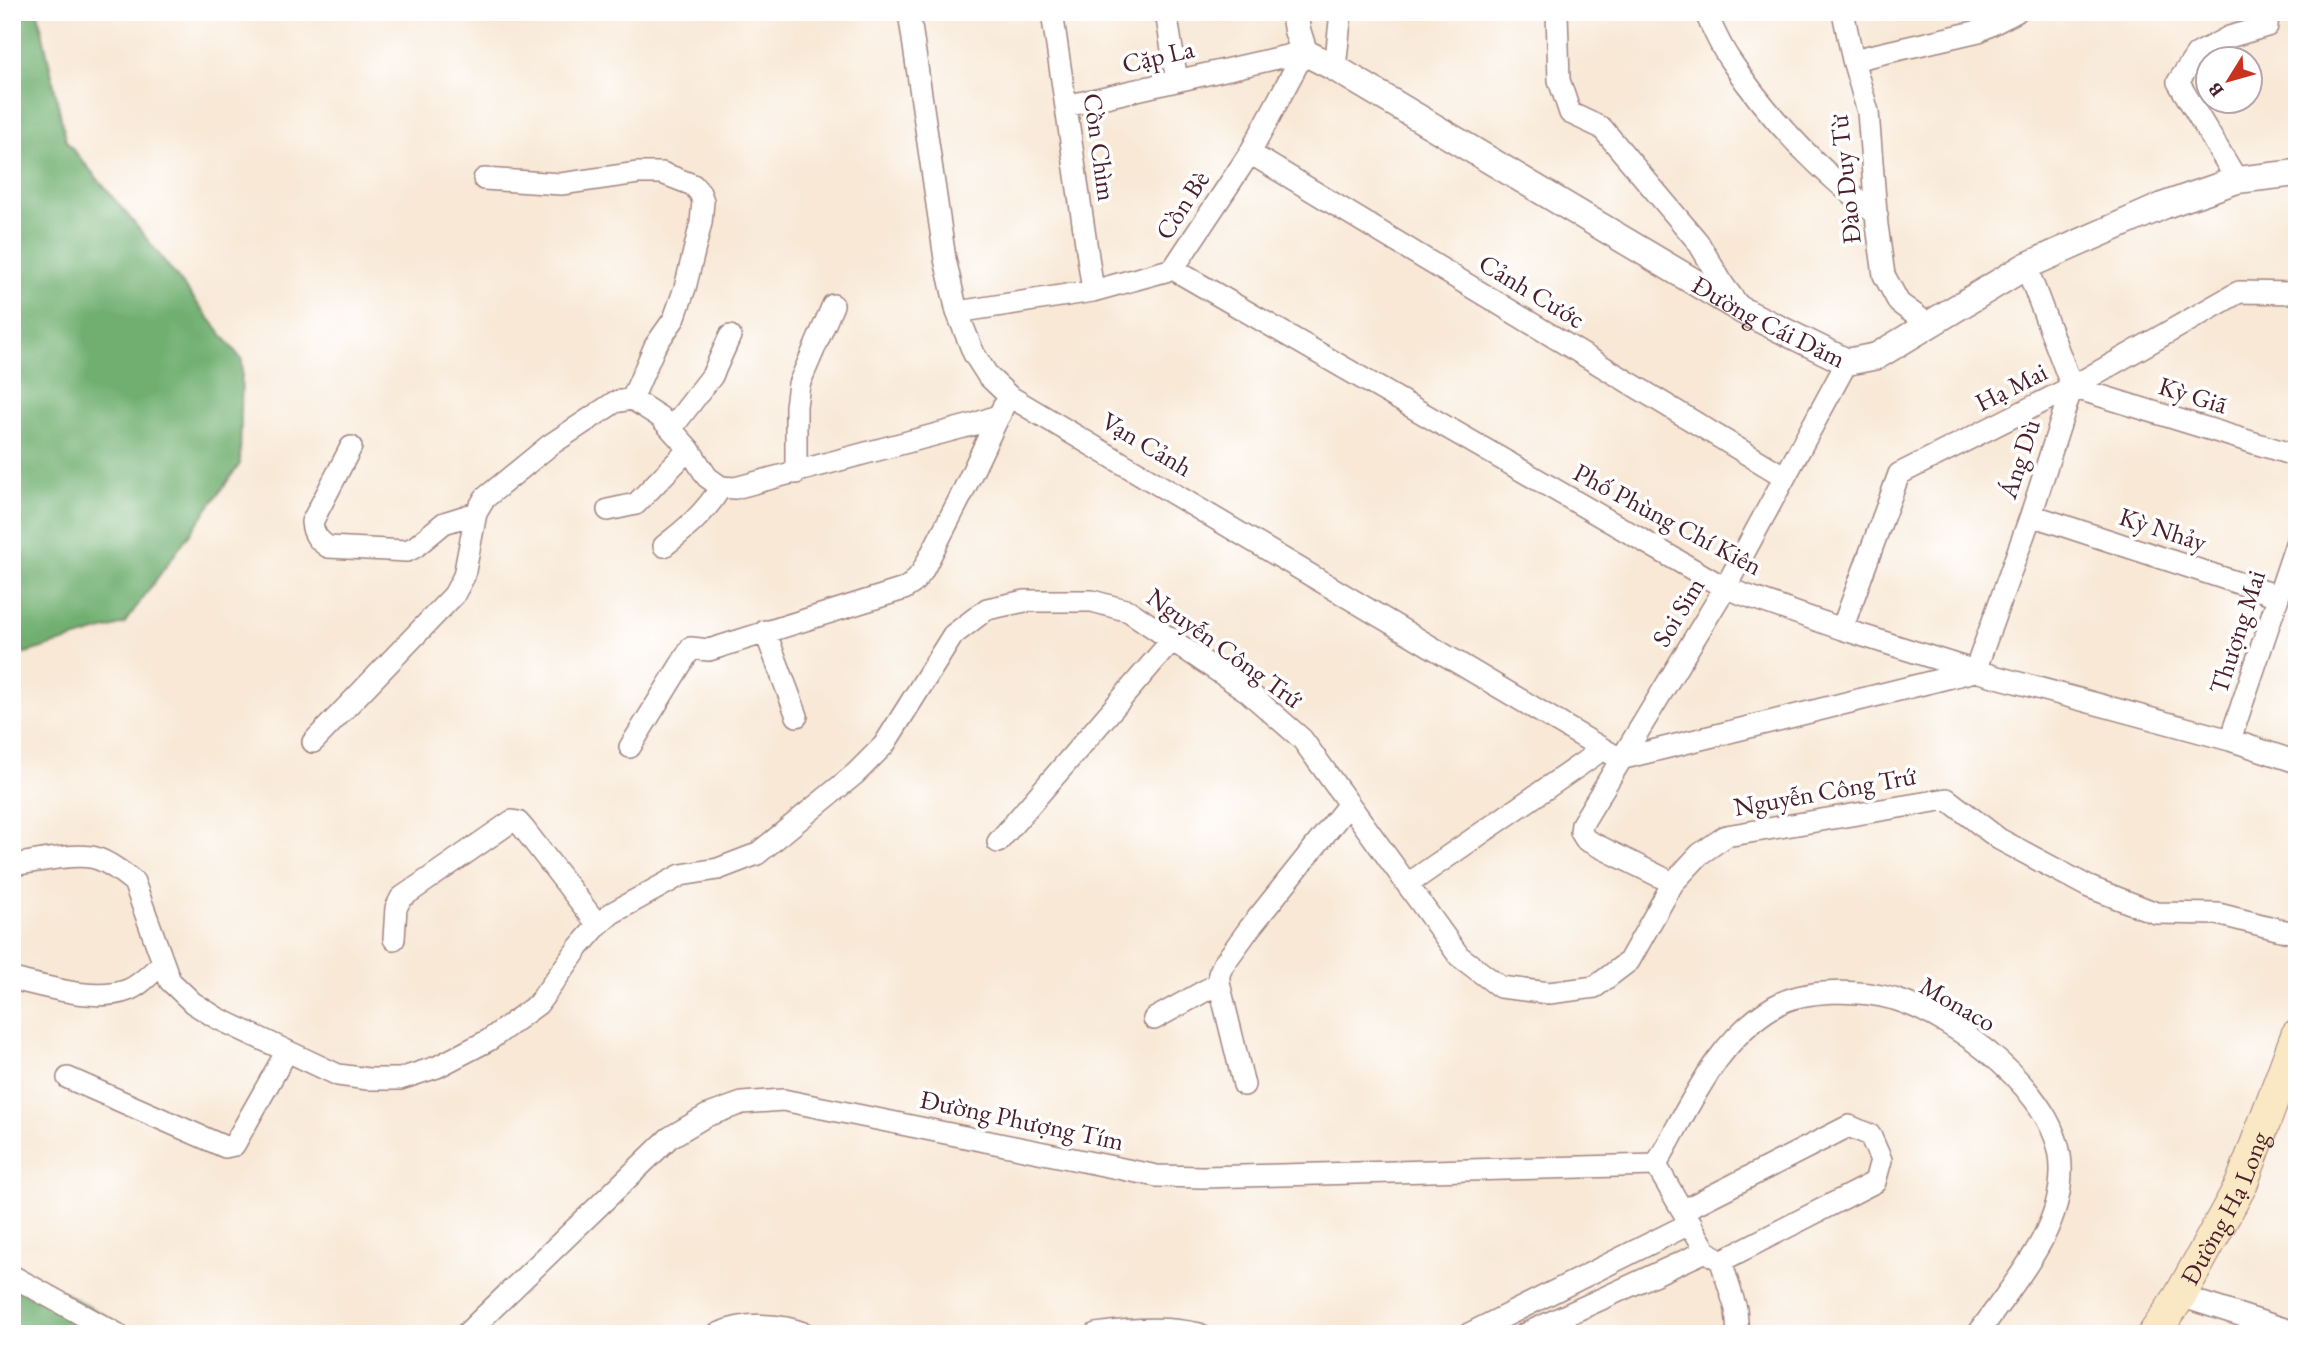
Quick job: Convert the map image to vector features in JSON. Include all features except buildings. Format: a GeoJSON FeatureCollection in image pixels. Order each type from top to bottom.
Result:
{"type":"FeatureCollection","features":[{"type":"Feature","properties":{"kind":"main road","name":"Đường Hạ Long"},"geometry":{"type":"LineString","coordinates":[[2154,1334],[2180,1296],[2241,1185],[2297,1035]]}},
{"type":"Feature","properties":{"kind":"street","name":"Vạn Cảnh"},"geometry":{"type":"LineString","coordinates":[[909,12],[945,259],[957,312],[974,354],[1004,405],[1611,754]]}},
{"type":"Feature","properties":{"kind":"street","name":"Cồn Chìm"},"geometry":{"type":"LineString","coordinates":[[1052,12],[1093,291]]}},
{"type":"Feature","properties":{"kind":"street"},"geometry":{"type":"LineString","coordinates":[[1166,12],[1177,81]]}},
{"type":"Feature","properties":{"kind":"street"},"geometry":{"type":"LineString","coordinates":[[1294,12],[1304,52]]}},
{"type":"Feature","properties":{"kind":"street"},"geometry":{"type":"LineString","coordinates":[[1335,68],[1341,12]]}},
{"type":"Feature","properties":{"kind":"street"},"geometry":{"type":"LineString","coordinates":[[1557,12],[1559,80],[1570,114],[1602,128],[1643,174],[1698,242],[1724,286],[1743,311]]}},
{"type":"Feature","properties":{"kind":"street"},"geometry":{"type":"LineString","coordinates":[[1705,12],[1728,58],[1767,110],[1807,156],[1877,215]]}},
{"type":"Feature","properties":{"kind":"street","name":"Đào Duy Từ"},"geometry":{"type":"LineString","coordinates":[[1843,12],[1868,112],[1884,275],[1899,303],[1928,324]]}},
{"type":"Feature","properties":{"kind":"street"},"geometry":{"type":"LineString","coordinates":[[1853,60],[1979,31],[2016,12]]}},
{"type":"Feature","properties":{"kind":"street"},"geometry":{"type":"LineString","coordinates":[[2237,180],[2178,82],[2197,54],[2229,37],[2267,26],[2267,12]]}},
{"type":"Feature","properties":{"kind":"street","name":"Cồn Bè"},"geometry":{"type":"LineString","coordinates":[[957,312],[1093,291],[1173,269],[1250,153],[1304,52]]}},
{"type":"Feature","properties":{"kind":"street","name":"Cặp La"},"geometry":{"type":"LineString","coordinates":[[1066,106],[1304,52]]}},
{"type":"Feature","properties":{"kind":"street","name":"Đường Cái Dăm"},"geometry":{"type":"LineString","coordinates":[[1304,52],[1743,311],[1847,362],[1877,356],[2026,266],[2165,205],[2237,180],[2297,173]]}},
{"type":"Feature","properties":{"kind":"street","name":"Cảnh Cước"},"geometry":{"type":"LineString","coordinates":[[1250,153],[1785,477]]}},
{"type":"Feature","properties":{"kind":"street"},"geometry":{"type":"LineString","coordinates":[[484,178],[561,184],[638,173],[662,173],[693,185],[700,193],[703,201],[701,223],[685,288],[674,319],[655,346],[632,399]]}},
{"type":"Feature","properties":{"kind":"street"},"geometry":{"type":"LineString","coordinates":[[2026,266],[2073,387]]}},
{"type":"Feature","properties":{"kind":"street","name":"Phố Phùng Chí Kiên"},"geometry":{"type":"LineString","coordinates":[[1173,269],[1725,588],[1975,671],[2230,740],[2297,762]]}},
{"type":"Feature","properties":{"kind":"street","name":"Hạ Mai"},"geometry":{"type":"LineString","coordinates":[[1842,629],[1899,474],[2073,387],[2239,292],[2297,293]]}},
{"type":"Feature","properties":{"kind":"street"},"geometry":{"type":"LineString","coordinates":[[796,472],[796,406],[799,384],[832,305]]}},
{"type":"Feature","properties":{"kind":"street"},"geometry":{"type":"LineString","coordinates":[[671,429],[712,376],[730,336]]}},
{"type":"Feature","properties":{"kind":"street","name":"Soi Sim"},"geometry":{"type":"LineString","coordinates":[[1673,883],[1586,840],[1581,832],[1582,824],[1611,754],[1725,588],[1847,362]]}},
{"type":"Feature","properties":{"kind":"street","name":"Kỳ Giã"},"geometry":{"type":"LineString","coordinates":[[2073,387],[2297,456]]}},
{"type":"Feature","properties":{"kind":"street","name":"Áng Dù"},"geometry":{"type":"LineString","coordinates":[[1975,671],[2073,387]]}},
{"type":"Feature","properties":{"kind":"street"},"geometry":{"type":"LineString","coordinates":[[313,742],[454,595],[464,576],[476,513],[485,498],[550,445],[615,402],[632,399],[660,417],[689,449],[707,477],[721,487],[735,488],[975,424],[1004,405]]}},
{"type":"Feature","properties":{"kind":"street"},"geometry":{"type":"LineString","coordinates":[[631,747],[689,649],[709,650],[904,589],[913,583],[922,572],[1004,405]]}},
{"type":"Feature","properties":{"kind":"street"},"geometry":{"type":"LineString","coordinates":[[351,447],[312,522],[313,531],[319,541],[328,547],[407,551],[444,523],[476,513]]}},
{"type":"Feature","properties":{"kind":"street"},"geometry":{"type":"LineString","coordinates":[[608,510],[636,504],[689,449]]}},
{"type":"Feature","properties":{"kind":"street"},"geometry":{"type":"LineString","coordinates":[[664,546],[694,523],[721,487]]}},
{"type":"Feature","properties":{"kind":"street","name":"Kỳ Nhảy"},"geometry":{"type":"LineString","coordinates":[[2031,515],[2278,596]]}},
{"type":"Feature","properties":{"kind":"street","name":"Thượng Mai"},"geometry":{"type":"LineString","coordinates":[[2230,740],[2297,541]]}},
{"type":"Feature","properties":{"kind":"street","name":"Nguyễn Công Trứ"},"geometry":{"type":"LineString","coordinates":[[12,866],[92,857],[121,872],[134,882],[170,981],[193,1003],[217,1018],[338,1075],[368,1080],[400,1079],[437,1067],[489,1040],[538,1004],[598,925],[612,913],[681,874],[718,869],[757,854],[855,774],[884,745],[953,635],[987,609],[1025,601],[1092,601],[1129,611],[1173,639],[1247,691],[1302,739],[1459,956],[1500,987],[1549,993],[1595,987],[1629,961],[1673,883],[1699,854],[1726,836],[1948,799],[1999,839],[2089,887],[2156,913],[2218,914],[2297,934]]}},
{"type":"Feature","properties":{"kind":"street"},"geometry":{"type":"LineString","coordinates":[[765,631],[797,716]]}},
{"type":"Feature","properties":{"kind":"street"},"geometry":{"type":"LineString","coordinates":[[998,842],[1173,639]]}},
{"type":"Feature","properties":{"kind":"street"},"geometry":{"type":"LineString","coordinates":[[1408,884],[1611,754],[1975,671]]}},
{"type":"Feature","properties":{"kind":"street"},"geometry":{"type":"LineString","coordinates":[[1244,1085],[1219,984],[1219,974],[1229,956],[1349,803]]}},
{"type":"Feature","properties":{"kind":"street"},"geometry":{"type":"LineString","coordinates":[[394,939],[396,908],[401,898],[512,821],[518,822],[524,829],[598,925]]}},
{"type":"Feature","properties":{"kind":"street"},"geometry":{"type":"LineString","coordinates":[[12,979],[86,994],[107,995],[128,990],[163,962]]}},
{"type":"Feature","properties":{"kind":"street"},"geometry":{"type":"LineString","coordinates":[[1154,1019],[1219,984]]}},
{"type":"Feature","properties":{"kind":"street","name":"Monaco"},"geometry":{"type":"LineString","coordinates":[[1656,1165],[1719,1057],[1754,1019],[1776,1005],[1795,997],[1838,991],[1893,999],[1948,1024],[1987,1051],[2011,1073],[2036,1103],[2059,1144],[2060,1192],[2045,1237],[1978,1334]]}},
{"type":"Feature","properties":{"kind":"street"},"geometry":{"type":"LineString","coordinates":[[68,1079],[225,1147],[234,1145],[287,1051]]}},
{"type":"Feature","properties":{"kind":"street","name":"Đường Phượng Tím"},"geometry":{"type":"LineString","coordinates":[[466,1334],[669,1138],[706,1116],[742,1103],[783,1100],[1157,1176],[1656,1165]]}},
{"type":"Feature","properties":{"kind":"street"},"geometry":{"type":"LineString","coordinates":[[1469,1334],[1688,1217],[1849,1126],[1870,1135],[1881,1160],[1875,1182],[1713,1256],[1525,1334]]}},
{"type":"Feature","properties":{"kind":"street"},"geometry":{"type":"LineString","coordinates":[[1656,1165],[1713,1256],[1736,1309],[1738,1334]]}},
{"type":"Feature","properties":{"kind":"street"},"geometry":{"type":"LineString","coordinates":[[12,1276],[117,1334]]}},
{"type":"Feature","properties":{"kind":"street"},"geometry":{"type":"LineString","coordinates":[[2180,1296],[2297,1333]]}},
{"type":"Feature","properties":{"kind":"street"},"geometry":{"type":"LineString","coordinates":[[718,1334],[726,1330],[759,1325],[795,1329],[806,1334]]}},
{"type":"Feature","properties":{"kind":"street"},"geometry":{"type":"LineString","coordinates":[[1096,1334],[1121,1330],[1158,1330],[1199,1334]]}},
{"type":"Feature","properties":{"kind":"green space"},"geometry":{"type":"Polygon","coordinates":[[[12,12],[38,12],[66,141],[242,360],[240,464],[124,624],[12,657],[12,12]]]}},
{"type":"Feature","properties":{"kind":"green space"},"geometry":{"type":"Polygon","coordinates":[[[12,1263],[137,1334],[12,1334],[12,1263]]]}}]}
